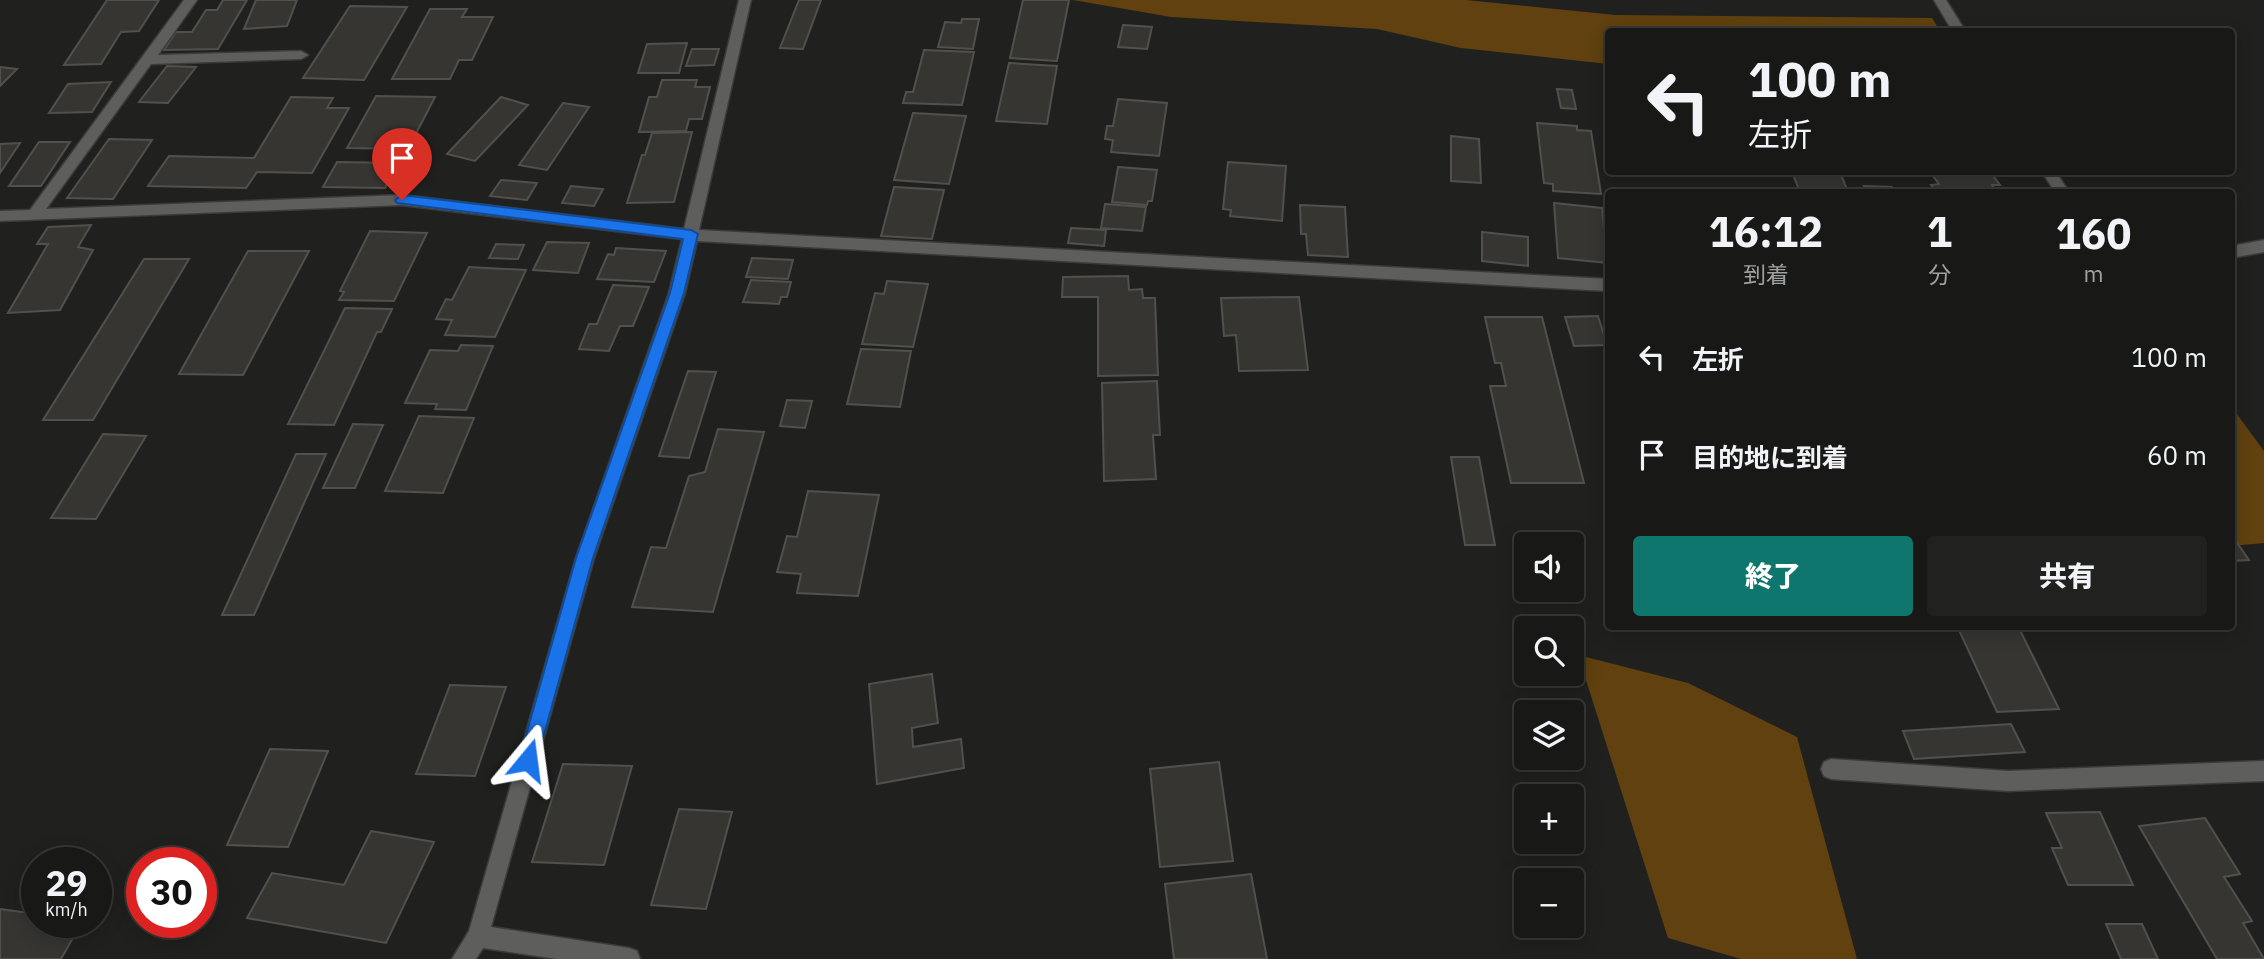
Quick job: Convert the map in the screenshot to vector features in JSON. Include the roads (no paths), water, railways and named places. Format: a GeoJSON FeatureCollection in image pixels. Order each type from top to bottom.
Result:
{"type":"FeatureCollection","features":[{"type":"Feature","properties":{"kind":"street"},"geometry":{"type":"LineString","coordinates":[[33,216],[191,0]]}},
{"type":"Feature","properties":{"kind":"street"},"geometry":{"type":"LineString","coordinates":[[463,959],[478,936],[584,558],[677,293],[745,0]]}},
{"type":"Feature","properties":{"kind":"street"},"geometry":{"type":"LineString","coordinates":[[1940,0],[1958,28]]}},
{"type":"Feature","properties":{"kind":"street"},"geometry":{"type":"LineString","coordinates":[[147,60],[301,55]]}},
{"type":"Feature","properties":{"kind":"street"},"geometry":{"type":"LineString","coordinates":[[0,216],[402,200],[691,234],[1605,285]]}},
{"type":"Feature","properties":{"kind":"street"},"geometry":{"type":"LineString","coordinates":[[2235,251],[2262,248]]}},
{"type":"Feature","properties":{"kind":"street"},"geometry":{"type":"LineString","coordinates":[[1831,769],[2008,781],[2264,771]]}},
{"type":"Feature","properties":{"kind":"street"},"geometry":{"type":"LineString","coordinates":[[478,936],[629,959]]}}]}
